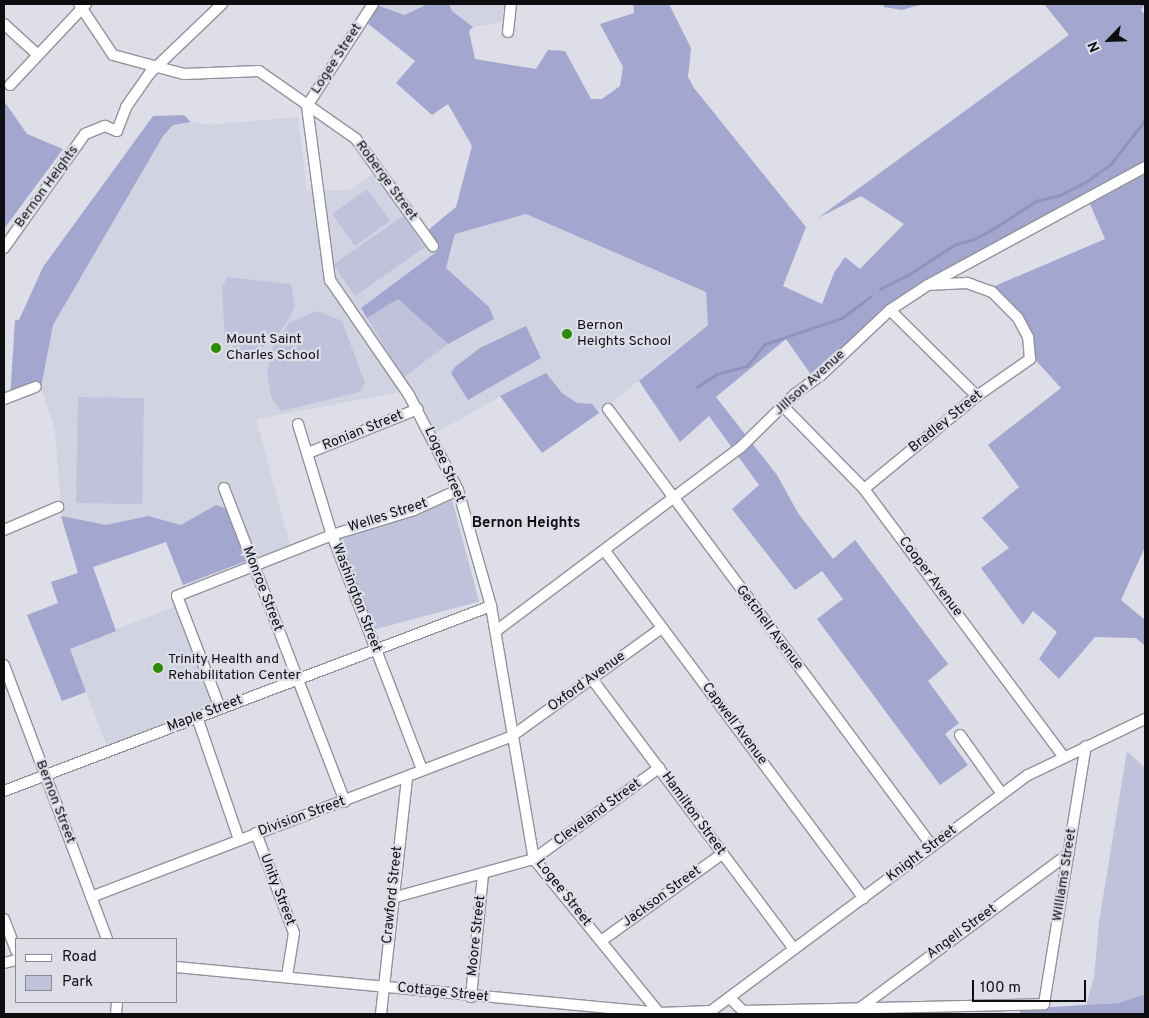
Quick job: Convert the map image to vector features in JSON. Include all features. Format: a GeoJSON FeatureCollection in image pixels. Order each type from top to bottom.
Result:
{"type":"FeatureCollection","features":[{"type":"Feature","properties":{"kind":"street"},"geometry":{"type":"LineString","coordinates":[[159,67],[222,4]]}},
{"type":"Feature","properties":{"kind":"street","name":"Logee Street"},"geometry":{"type":"LineString","coordinates":[[372,4],[307,106],[330,280],[418,409],[458,490],[491,606],[534,859],[660,1014]]}},
{"type":"Feature","properties":{"kind":"street"},"geometry":{"type":"LineString","coordinates":[[10,85],[82,5]]}},
{"type":"Feature","properties":{"kind":"street","name":"Roberge Street"},"geometry":{"type":"LineString","coordinates":[[82,5],[113,54],[184,74],[259,71],[356,139],[433,246]]}},
{"type":"Feature","properties":{"kind":"street"},"geometry":{"type":"LineString","coordinates":[[508,32],[513,5]]}},
{"type":"Feature","properties":{"kind":"street"},"geometry":{"type":"LineString","coordinates":[[4,24],[38,54]]}},
{"type":"Feature","properties":{"kind":"street","name":"Bernon Heights"},"geometry":{"type":"LineString","coordinates":[[4,248],[85,134],[94,128],[105,126],[117,131],[126,107],[150,73],[159,67]]}},
{"type":"Feature","properties":{"kind":"street","name":"Jillson Avenue"},"geometry":{"type":"LineString","coordinates":[[496,631],[741,447],[783,406],[890,310],[928,285],[1145,167]]}},
{"type":"Feature","properties":{"kind":"street","name":"Bradley Street"},"geometry":{"type":"LineString","coordinates":[[864,489],[977,396],[1030,359],[1028,337],[1018,318],[992,292],[967,283],[928,285]]}},
{"type":"Feature","properties":{"kind":"street"},"geometry":{"type":"LineString","coordinates":[[890,310],[977,396]]}},
{"type":"Feature","properties":{"kind":"street"},"geometry":{"type":"LineString","coordinates":[[4,399],[36,388]]}},
{"type":"Feature","properties":{"kind":"street","name":"Cooper Avenue"},"geometry":{"type":"LineString","coordinates":[[783,406],[864,489],[1064,756]]}},
{"type":"Feature","properties":{"kind":"street","name":"Ronian Street"},"geometry":{"type":"LineString","coordinates":[[308,454],[418,409]]}},
{"type":"Feature","properties":{"kind":"street","name":"Getchell Avenue"},"geometry":{"type":"LineString","coordinates":[[608,409],[932,846]]}},
{"type":"Feature","properties":{"kind":"street","name":"Washington Street"},"geometry":{"type":"LineString","coordinates":[[298,424],[332,535],[422,770]]}},
{"type":"Feature","properties":{"kind":"street","name":"Monroe Street"},"geometry":{"type":"LineString","coordinates":[[224,488],[345,801]]}},
{"type":"Feature","properties":{"kind":"street","name":"Welles Street"},"geometry":{"type":"LineString","coordinates":[[220,708],[177,596],[332,535],[414,510],[458,490]]}},
{"type":"Feature","properties":{"kind":"street"},"geometry":{"type":"LineString","coordinates":[[4,530],[58,508]]}},
{"type":"Feature","properties":{"kind":"street","name":"Capwell Avenue"},"geometry":{"type":"LineString","coordinates":[[605,551],[864,898]]}},
{"type":"Feature","properties":{"kind":"street","name":"Maple Street"},"geometry":{"type":"LineString","coordinates":[[4,791],[491,606]]}},
{"type":"Feature","properties":{"kind":"street","name":"Oxford Avenue"},"geometry":{"type":"LineString","coordinates":[[512,736],[662,628]]}},
{"type":"Feature","properties":{"kind":"street","name":"Bernon Street"},"geometry":{"type":"LineString","coordinates":[[4,665],[107,938]]}},
{"type":"Feature","properties":{"kind":"street","name":"Hamilton Street"},"geometry":{"type":"LineString","coordinates":[[592,680],[794,949]]}},
{"type":"Feature","properties":{"kind":"street"},"geometry":{"type":"LineString","coordinates":[[197,717],[239,840]]}},
{"type":"Feature","properties":{"kind":"street","name":"Knight Street"},"geometry":{"type":"LineString","coordinates":[[711,1011],[1028,775],[1145,718]]}},
{"type":"Feature","properties":{"kind":"street"},"geometry":{"type":"LineString","coordinates":[[960,735],[1002,794]]}},
{"type":"Feature","properties":{"kind":"street","name":"Division Street"},"geometry":{"type":"LineString","coordinates":[[91,897],[512,736]]}},
{"type":"Feature","properties":{"kind":"street","name":"Williams Street"},"geometry":{"type":"LineString","coordinates":[[1018,1010],[1044,1004],[1086,746]]}},
{"type":"Feature","properties":{"kind":"street","name":"Cleveland Street"},"geometry":{"type":"LineString","coordinates":[[392,898],[483,875],[534,859],[658,768]]}},
{"type":"Feature","properties":{"kind":"street","name":"Crawford Street"},"geometry":{"type":"LineString","coordinates":[[380,1014],[407,776]]}},
{"type":"Feature","properties":{"kind":"street","name":"Unity Street"},"geometry":{"type":"LineString","coordinates":[[256,833],[294,933],[286,976]]}},
{"type":"Feature","properties":{"kind":"street","name":"Jackson Street"},"geometry":{"type":"LineString","coordinates":[[601,941],[722,854]]}},
{"type":"Feature","properties":{"kind":"street","name":"Angell Street"},"geometry":{"type":"LineString","coordinates":[[855,1011],[1068,854]]}},
{"type":"Feature","properties":{"kind":"street","name":"Moore Street"},"geometry":{"type":"LineString","coordinates":[[471,997],[483,875]]}},
{"type":"Feature","properties":{"kind":"street"},"geometry":{"type":"LineString","coordinates":[[4,919],[15,949]]}},
{"type":"Feature","properties":{"kind":"street","name":"Cottage Street"},"geometry":{"type":"LineString","coordinates":[[178,967],[286,976],[471,997],[660,1014],[711,1011]]}},
{"type":"Feature","properties":{"kind":"street"},"geometry":{"type":"LineString","coordinates":[[730,998],[743,1011],[808,1013],[1018,1010]]}},
{"type":"Feature","properties":{"kind":"shaded area"},"geometry":{"type":"Polygon","coordinates":[[[378,4],[428,4],[404,15],[395,14],[378,4]]]}},
{"type":"Feature","properties":{"kind":"shaded area"},"geometry":{"type":"Polygon","coordinates":[[[428,4],[449,4],[452,11],[473,27],[469,31],[475,59],[536,69],[548,50],[565,51],[591,99],[602,99],[620,86],[623,67],[600,24],[634,13],[633,4],[669,4],[691,48],[688,77],[694,88],[806,227],[783,286],[822,304],[834,273],[845,257],[860,269],[904,224],[861,196],[818,218],[1069,35],[1044,4],[1145,4],[1141,10],[1145,15],[1145,547],[1121,600],[1145,620],[1145,646],[1136,638],[1095,637],[1059,679],[1039,659],[1057,632],[1033,611],[1023,625],[981,568],[1009,548],[982,518],[1019,487],[988,445],[1061,388],[1031,355],[1022,325],[998,300],[983,291],[1105,239],[1087,197],[910,294],[814,379],[786,339],[716,397],[777,475],[798,513],[833,559],[855,540],[948,664],[928,681],[959,723],[945,734],[968,765],[940,785],[817,619],[843,599],[822,571],[795,590],[732,509],[759,485],[709,416],[680,442],[639,381],[708,325],[706,292],[526,214],[455,234],[446,268],[489,307],[494,319],[448,344],[398,299],[367,318],[361,308],[439,250],[427,231],[456,207],[472,146],[448,104],[432,115],[396,83],[415,61],[366,22],[377,5],[404,15],[428,4]]]}},
{"type":"Feature","properties":{"kind":"shaded area"},"geometry":{"type":"Polygon","coordinates":[[[449,4],[505,4],[502,22],[473,27],[452,11],[449,4]]]}},
{"type":"Feature","properties":{"kind":"shaded area"},"geometry":{"type":"Polygon","coordinates":[[[883,4],[923,4],[902,10],[884,7],[883,4]]]}},
{"type":"Feature","properties":{"kind":"shaded area"},"geometry":{"type":"Polygon","coordinates":[[[4,101],[27,134],[63,149],[4,229],[4,101]]]}},
{"type":"Feature","properties":{"kind":"shaded area"},"geometry":{"type":"Polygon","coordinates":[[[184,115],[191,122],[173,125],[163,136],[53,325],[41,388],[10,399],[15,320],[19,320],[43,267],[153,116],[184,115]]]}},
{"type":"Feature","properties":{"kind":"shaded area","name":"Mount Saint Charles School"},"geometry":{"type":"Polygon","coordinates":[[[298,117],[307,190],[350,190],[379,169],[439,250],[361,308],[403,378],[448,344],[419,316],[452,252],[455,234],[526,214],[706,292],[708,324],[599,413],[542,453],[500,396],[434,434],[407,386],[395,393],[256,419],[290,545],[183,585],[166,542],[78,573],[62,520],[55,430],[41,388],[53,325],[163,136],[173,125],[191,122],[208,125],[298,117]]]}},
{"type":"Feature","properties":{"kind":"shaded area"},"geometry":{"type":"Polygon","coordinates":[[[526,326],[541,358],[468,400],[451,373],[455,367],[480,348],[526,326]]]}},
{"type":"Feature","properties":{"kind":"shaded area"},"geometry":{"type":"Polygon","coordinates":[[[546,373],[562,393],[577,403],[592,404],[599,413],[542,453],[500,396],[546,373]]]}},
{"type":"Feature","properties":{"kind":"shaded area"},"geometry":{"type":"Polygon","coordinates":[[[216,505],[227,509],[246,561],[183,585],[166,542],[93,567],[116,631],[70,649],[86,692],[62,701],[27,615],[58,603],[51,582],[78,573],[61,516],[106,525],[148,516],[181,525],[216,505]]]}},
{"type":"Feature","properties":{"kind":"shaded area"},"geometry":{"type":"Polygon","coordinates":[[[179,605],[218,707],[108,749],[69,647],[179,605]]]}},
{"type":"Feature","properties":{"kind":"shaded area"},"geometry":{"type":"Polygon","coordinates":[[[1145,994],[1145,1014],[1020,1014],[1020,1009],[1118,1003],[1145,994]]]}},
{"type":"Feature","properties":{"kind":"green space"},"geometry":{"type":"Polygon","coordinates":[[[367,189],[390,221],[355,246],[332,214],[367,189]]]}},
{"type":"Feature","properties":{"kind":"green space"},"geometry":{"type":"Polygon","coordinates":[[[403,216],[425,247],[355,296],[333,265],[403,216]]]}},
{"type":"Feature","properties":{"kind":"green space"},"geometry":{"type":"Polygon","coordinates":[[[227,277],[291,284],[295,307],[283,328],[265,346],[243,354],[225,343],[222,288],[227,277]]]}},
{"type":"Feature","properties":{"kind":"green space"},"geometry":{"type":"Polygon","coordinates":[[[398,299],[448,344],[403,378],[367,318],[398,299]]]}},
{"type":"Feature","properties":{"kind":"green space"},"geometry":{"type":"Polygon","coordinates":[[[318,311],[342,321],[365,383],[360,392],[281,411],[271,397],[267,372],[273,347],[290,322],[318,311]]]}},
{"type":"Feature","properties":{"kind":"green space"},"geometry":{"type":"Polygon","coordinates":[[[78,397],[144,398],[142,504],[76,503],[78,397]]]}},
{"type":"Feature","properties":{"kind":"green space"},"geometry":{"type":"Polygon","coordinates":[[[452,500],[479,601],[365,632],[338,531],[452,500]]]}},
{"type":"Feature","properties":{"kind":"green space"},"geometry":{"type":"Polygon","coordinates":[[[1127,751],[1145,768],[1145,994],[1118,1003],[1086,1005],[1094,977],[1099,922],[1127,751]]]}},
{"type":"Feature","properties":{"kind":"waterway"},"geometry":{"type":"LineString","coordinates":[[880,289],[908,275],[956,244],[975,239],[1036,201],[1060,195],[1087,181],[1110,165],[1145,120]]}},
{"type":"Feature","properties":{"kind":"waterway"},"geometry":{"type":"LineString","coordinates":[[697,387],[717,374],[747,366],[765,344],[842,318],[870,297]]}},
{"type":"Feature","properties":{"kind":"place","name":"Bernon Heights School"},"geometry":{"type":"Point","coordinates":[567,334]}},
{"type":"Feature","properties":{"kind":"place","name":"Mount Saint Charles School"},"geometry":{"type":"Point","coordinates":[216,348]}},
{"type":"Feature","properties":{"kind":"place","name":"Trinity Health and Rehabilitation Center"},"geometry":{"type":"Point","coordinates":[158,668]}},
{"type":"Feature","properties":{"kind":"district","name":"Bernon Heights"},"geometry":{"type":"Point","coordinates":[526,524]}}]}
